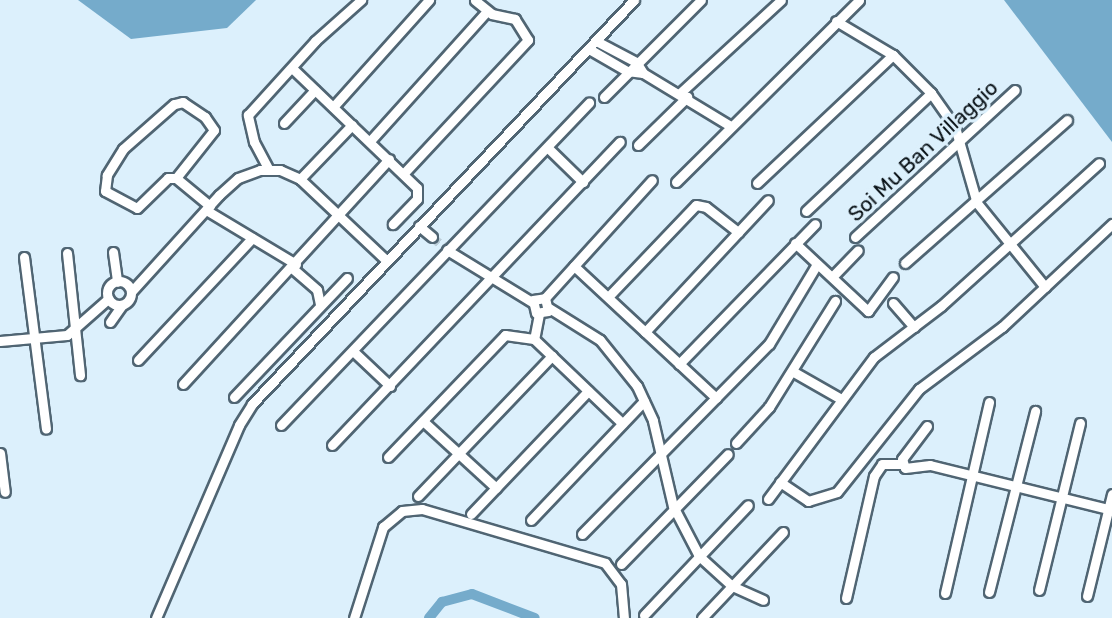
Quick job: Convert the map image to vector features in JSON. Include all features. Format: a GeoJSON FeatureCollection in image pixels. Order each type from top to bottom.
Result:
{"type":"FeatureCollection","features":[{"type":"Feature","properties":{"kind":"street"},"geometry":{"type":"LineString","coordinates":[[269,170],[254,142],[248,115],[361,0]]}},
{"type":"Feature","properties":{"kind":"street"},"geometry":{"type":"LineString","coordinates":[[333,107],[429,0]]}},
{"type":"Feature","properties":{"kind":"street"},"geometry":{"type":"LineString","coordinates":[[404,173],[528,40],[515,19],[487,11],[475,0]]}},
{"type":"Feature","properties":{"kind":"street"},"geometry":{"type":"LineString","coordinates":[[156,618],[239,425],[253,404],[386,260],[635,0]]}},
{"type":"Feature","properties":{"kind":"street"},"geometry":{"type":"LineString","coordinates":[[604,97],[636,62],[701,0]]}},
{"type":"Feature","properties":{"kind":"street"},"geometry":{"type":"LineString","coordinates":[[638,145],[684,95],[781,0]]}},
{"type":"Feature","properties":{"kind":"street"},"geometry":{"type":"LineString","coordinates":[[676,182],[729,125],[859,0]]}},
{"type":"Feature","properties":{"kind":"street"},"geometry":{"type":"LineString","coordinates":[[370,141],[487,11]]}},
{"type":"Feature","properties":{"kind":"street"},"geometry":{"type":"LineString","coordinates":[[836,21],[893,55],[932,93],[960,141],[977,203],[1045,288]]}},
{"type":"Feature","properties":{"kind":"street"},"geometry":{"type":"LineString","coordinates":[[596,41],[636,62],[643,73]]}},
{"type":"Feature","properties":{"kind":"street"},"geometry":{"type":"LineString","coordinates":[[589,49],[627,71],[643,73],[684,95],[729,125]]}},
{"type":"Feature","properties":{"kind":"street"},"geometry":{"type":"LineString","coordinates":[[757,183],[893,55]]}},
{"type":"Feature","properties":{"kind":"street"},"geometry":{"type":"LineString","coordinates":[[292,68],[404,173],[419,193],[393,225]]}},
{"type":"Feature","properties":{"kind":"street"},"geometry":{"type":"LineString","coordinates":[[284,123],[315,90]]}},
{"type":"Feature","properties":{"kind":"street","name":"Soi Mu Ban Villaggio"},"geometry":{"type":"LineString","coordinates":[[855,237],[1015,90]]}},
{"type":"Feature","properties":{"kind":"street","name":"Soi Mu Ban Villaggio"},"geometry":{"type":"LineString","coordinates":[[806,211],[932,93]]}},
{"type":"Feature","properties":{"kind":"street"},"geometry":{"type":"LineString","coordinates":[[176,178],[214,130],[205,117],[183,102],[174,104],[123,149],[105,188],[131,208],[168,178],[176,178],[208,208],[294,266],[317,290],[320,304]]}},
{"type":"Feature","properties":{"kind":"street"},"geometry":{"type":"LineString","coordinates":[[281,425],[590,103]]}},
{"type":"Feature","properties":{"kind":"street"},"geometry":{"type":"LineString","coordinates":[[905,263],[977,203],[1067,120]]}},
{"type":"Feature","properties":{"kind":"street"},"geometry":{"type":"LineString","coordinates":[[300,179],[352,125]]}},
{"type":"Feature","properties":{"kind":"street"},"geometry":{"type":"LineString","coordinates":[[332,445],[492,281],[620,142]]}},
{"type":"Feature","properties":{"kind":"street"},"geometry":{"type":"LineString","coordinates":[[548,148],[583,182]]}},
{"type":"Feature","properties":{"kind":"street"},"geometry":{"type":"LineString","coordinates":[[183,384],[341,217],[389,159]]}},
{"type":"Feature","properties":{"kind":"street"},"geometry":{"type":"LineString","coordinates":[[768,499],[874,357],[915,327],[1099,163]]}},
{"type":"Feature","properties":{"kind":"street"},"geometry":{"type":"LineString","coordinates":[[110,322],[131,292],[238,178],[269,170],[300,179],[386,260]]}},
{"type":"Feature","properties":{"kind":"street"},"geometry":{"type":"LineString","coordinates":[[532,302],[545,298],[652,180]]}},
{"type":"Feature","properties":{"kind":"street"},"geometry":{"type":"LineString","coordinates":[[645,332],[768,200]]}},
{"type":"Feature","properties":{"kind":"street"},"geometry":{"type":"LineString","coordinates":[[608,297],[696,205],[738,232]]}},
{"type":"Feature","properties":{"kind":"street"},"geometry":{"type":"LineString","coordinates":[[679,364],[815,224]]}},
{"type":"Feature","properties":{"kind":"street"},"geometry":{"type":"LineString","coordinates":[[780,482],[808,501],[837,492],[919,389],[977,348],[1112,224]]}},
{"type":"Feature","properties":{"kind":"street"},"geometry":{"type":"LineString","coordinates":[[419,226],[432,237]]}},
{"type":"Feature","properties":{"kind":"street"},"geometry":{"type":"LineString","coordinates":[[138,360],[252,238]]}},
{"type":"Feature","properties":{"kind":"street"},"geometry":{"type":"LineString","coordinates":[[795,243],[868,312],[893,277]]}},
{"type":"Feature","properties":{"kind":"street"},"geometry":{"type":"LineString","coordinates":[[448,250],[492,281],[532,302],[539,314],[534,339]]}},
{"type":"Feature","properties":{"kind":"street"},"geometry":{"type":"LineString","coordinates":[[832,277],[858,250]]}},
{"type":"Feature","properties":{"kind":"street"},"geometry":{"type":"LineString","coordinates":[[113,252],[117,282]]}},
{"type":"Feature","properties":{"kind":"street"},"geometry":{"type":"LineString","coordinates":[[67,253],[72,331],[80,376]]}},
{"type":"Feature","properties":{"kind":"street"},"geometry":{"type":"LineString","coordinates":[[24,257],[32,341],[46,429]]}},
{"type":"Feature","properties":{"kind":"street"},"geometry":{"type":"LineString","coordinates":[[582,534],[769,344],[817,264]]}},
{"type":"Feature","properties":{"kind":"street"},"geometry":{"type":"LineString","coordinates":[[574,266],[716,398]]}},
{"type":"Feature","properties":{"kind":"street"},"geometry":{"type":"LineString","coordinates":[[234,397],[347,278]]}},
{"type":"Feature","properties":{"kind":"street"},"geometry":{"type":"LineString","coordinates":[[0,341],[32,341],[72,331],[108,299],[109,287],[117,282],[125,283],[131,292]]}},
{"type":"Feature","properties":{"kind":"street"},"geometry":{"type":"LineString","coordinates":[[545,298],[549,308],[587,330],[614,354],[644,401],[662,453],[675,510],[699,556],[732,586],[763,600]]}},
{"type":"Feature","properties":{"kind":"street"},"geometry":{"type":"LineString","coordinates":[[108,299],[122,305]]}},
{"type":"Feature","properties":{"kind":"street"},"geometry":{"type":"LineString","coordinates":[[736,443],[762,415],[835,301]]}},
{"type":"Feature","properties":{"kind":"street"},"geometry":{"type":"LineString","coordinates":[[893,303],[915,327]]}},
{"type":"Feature","properties":{"kind":"street"},"geometry":{"type":"LineString","coordinates":[[539,314],[549,308]]}},
{"type":"Feature","properties":{"kind":"street"},"geometry":{"type":"LineString","coordinates":[[387,457],[505,335],[534,339],[622,423]]}},
{"type":"Feature","properties":{"kind":"street"},"geometry":{"type":"LineString","coordinates":[[353,351],[390,386]]}},
{"type":"Feature","properties":{"kind":"street"},"geometry":{"type":"LineString","coordinates":[[418,496],[552,356]]}},
{"type":"Feature","properties":{"kind":"street"},"geometry":{"type":"LineString","coordinates":[[792,371],[841,399]]}},
{"type":"Feature","properties":{"kind":"street"},"geometry":{"type":"LineString","coordinates":[[471,514],[589,391]]}},
{"type":"Feature","properties":{"kind":"street"},"geometry":{"type":"LineString","coordinates":[[531,520],[644,401]]}},
{"type":"Feature","properties":{"kind":"street"},"geometry":{"type":"LineString","coordinates":[[945,593],[989,402]]}},
{"type":"Feature","properties":{"kind":"street"},"geometry":{"type":"LineString","coordinates":[[989,593],[1035,411]]}},
{"type":"Feature","properties":{"kind":"street"},"geometry":{"type":"LineString","coordinates":[[423,421],[496,488]]}},
{"type":"Feature","properties":{"kind":"street"},"geometry":{"type":"LineString","coordinates":[[1039,590],[1064,497],[1080,423]]}},
{"type":"Feature","properties":{"kind":"street"},"geometry":{"type":"LineString","coordinates":[[902,464],[927,426]]}},
{"type":"Feature","properties":{"kind":"street"},"geometry":{"type":"LineString","coordinates":[[0,453],[5,492]]}},
{"type":"Feature","properties":{"kind":"street"},"geometry":{"type":"LineString","coordinates":[[621,564],[728,454]]}},
{"type":"Feature","properties":{"kind":"street"},"geometry":{"type":"LineString","coordinates":[[846,598],[874,477],[882,464],[902,464],[912,469],[930,465],[1110,509]]}},
{"type":"Feature","properties":{"kind":"street"},"geometry":{"type":"LineString","coordinates":[[1087,596],[1112,494]]}},
{"type":"Feature","properties":{"kind":"street"},"geometry":{"type":"LineString","coordinates":[[643,615],[748,505]]}},
{"type":"Feature","properties":{"kind":"street"},"geometry":{"type":"LineString","coordinates":[[354,618],[383,527],[402,511],[422,509],[606,563],[621,583],[624,618]]}},
{"type":"Feature","properties":{"kind":"street"},"geometry":{"type":"LineString","coordinates":[[702,618],[783,532]]}},
{"type":"Feature","properties":{"kind":"water"},"geometry":{"type":"Polygon","coordinates":[[[78,0],[256,0],[227,28],[131,39],[78,0]]]}},
{"type":"Feature","properties":{"kind":"water"},"geometry":{"type":"Polygon","coordinates":[[[1004,0],[1112,0],[1112,142],[1004,0]]]}},
{"type":"Feature","properties":{"kind":"waterway"},"geometry":{"type":"LineString","coordinates":[[429,618],[442,602],[472,594],[535,618]]}},
{"type":"Feature","properties":{"kind":"tunnel"},"geometry":{"type":"LineString","coordinates":[[432,237],[446,248]]}}]}
